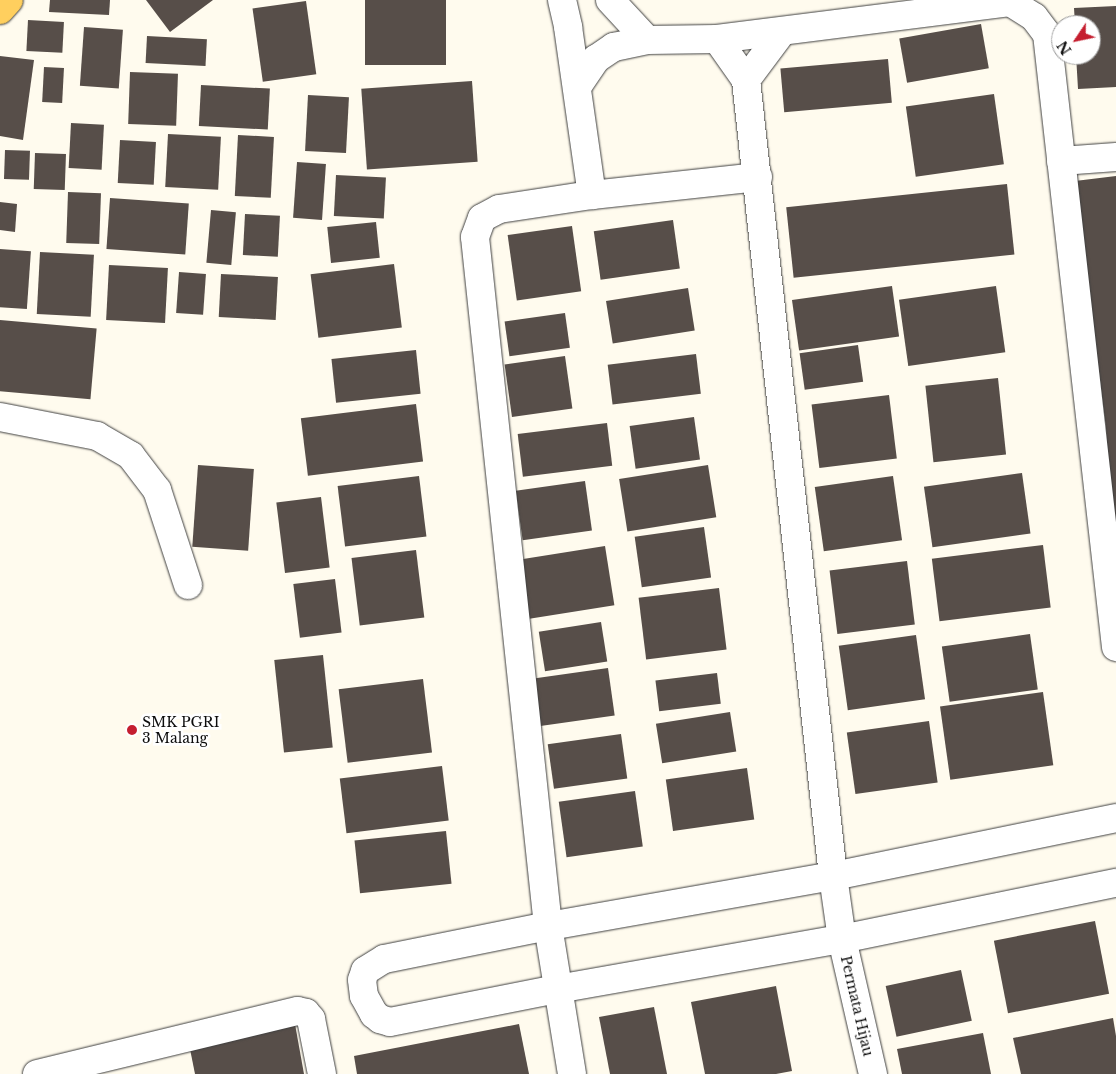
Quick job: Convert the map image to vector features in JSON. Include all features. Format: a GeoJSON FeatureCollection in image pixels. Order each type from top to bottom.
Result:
{"type":"FeatureCollection","features":[{"type":"Feature","properties":{"kind":"main road"},"geometry":{"type":"LineString","coordinates":[[0,10],[9,0]]}},
{"type":"Feature","properties":{"kind":"street"},"geometry":{"type":"LineString","coordinates":[[562,0],[578,87],[592,195]]}},
{"type":"Feature","properties":{"kind":"street"},"geometry":{"type":"LineString","coordinates":[[610,0],[647,40]]}},
{"type":"Feature","properties":{"kind":"street"},"geometry":{"type":"LineString","coordinates":[[578,87],[596,59],[614,47],[647,40],[717,39],[781,33],[1010,2],[1034,17],[1047,34],[1116,647]]}},
{"type":"Feature","properties":{"kind":"street"},"geometry":{"type":"LineString","coordinates":[[717,39],[746,80],[781,33]]}},
{"type":"Feature","properties":{"kind":"street","name":"Permata Hijau"},"geometry":{"type":"LineString","coordinates":[[746,80],[834,876],[842,938],[873,1074]]}},
{"type":"Feature","properties":{"kind":"street"},"geometry":{"type":"LineString","coordinates":[[1061,161],[1116,157]]}},
{"type":"Feature","properties":{"kind":"street"},"geometry":{"type":"LineString","coordinates":[[572,1074],[548,926],[475,237],[482,218],[499,209],[592,195],[758,177]]}},
{"type":"Feature","properties":{"kind":"street"},"geometry":{"type":"LineString","coordinates":[[0,417],[98,436],[131,456],[157,490],[188,585]]}},
{"type":"Feature","properties":{"kind":"street"},"geometry":{"type":"LineString","coordinates":[[1116,818],[834,876],[548,926],[384,959],[365,971],[362,980],[364,996],[374,1014],[380,1019],[390,1022],[557,989],[842,938],[1116,883]]}},
{"type":"Feature","properties":{"kind":"street"},"geometry":{"type":"LineString","coordinates":[[37,1074],[298,1011],[306,1013],[311,1019],[322,1074]]}},
{"type":"Feature","properties":{"kind":"building"},"geometry":{"type":"Polygon","coordinates":[[[50,0],[110,0],[109,15],[49,12],[50,0]]]}},
{"type":"Feature","properties":{"kind":"building"},"geometry":{"type":"Polygon","coordinates":[[[146,0],[213,0],[170,32],[146,0]]]}},
{"type":"Feature","properties":{"kind":"building"},"geometry":{"type":"Polygon","coordinates":[[[365,0],[446,0],[446,65],[365,65],[365,0]]]}},
{"type":"Feature","properties":{"kind":"building"},"geometry":{"type":"Polygon","coordinates":[[[306,1],[316,74],[263,82],[253,9],[306,1]]]}},
{"type":"Feature","properties":{"kind":"building"},"geometry":{"type":"Polygon","coordinates":[[[1116,6],[1116,87],[1078,89],[1077,65],[1101,65],[1101,15],[1074,15],[1074,8],[1116,6]]]}},
{"type":"Feature","properties":{"kind":"building"},"geometry":{"type":"Polygon","coordinates":[[[28,20],[64,22],[62,53],[26,51],[28,20]]]}},
{"type":"Feature","properties":{"kind":"building"},"geometry":{"type":"Polygon","coordinates":[[[981,24],[989,68],[907,83],[899,38],[981,24]]]}},
{"type":"Feature","properties":{"kind":"building"},"geometry":{"type":"Polygon","coordinates":[[[84,27],[123,30],[119,89],[80,86],[84,27]]]}},
{"type":"Feature","properties":{"kind":"building"},"geometry":{"type":"Polygon","coordinates":[[[147,36],[207,39],[206,66],[146,63],[147,36]]]}},
{"type":"Feature","properties":{"kind":"building"},"geometry":{"type":"Polygon","coordinates":[[[0,56],[34,60],[23,140],[0,136],[0,56]]]}},
{"type":"Feature","properties":{"kind":"building"},"geometry":{"type":"Polygon","coordinates":[[[888,59],[892,103],[784,112],[780,68],[888,59]]]}},
{"type":"Feature","properties":{"kind":"building"},"geometry":{"type":"Polygon","coordinates":[[[44,67],[64,68],[62,103],[42,102],[44,67]]]}},
{"type":"Feature","properties":{"kind":"building"},"geometry":{"type":"Polygon","coordinates":[[[130,72],[178,74],[176,126],[128,124],[130,72]]]}},
{"type":"Feature","properties":{"kind":"building"},"geometry":{"type":"Polygon","coordinates":[[[472,81],[478,162],[367,170],[361,89],[472,81]]]}},
{"type":"Feature","properties":{"kind":"building"},"geometry":{"type":"Polygon","coordinates":[[[201,85],[270,89],[268,130],[199,126],[201,85]]]}},
{"type":"Feature","properties":{"kind":"building"},"geometry":{"type":"Polygon","coordinates":[[[994,94],[1004,164],[916,177],[906,106],[994,94]]]}},
{"type":"Feature","properties":{"kind":"building"},"geometry":{"type":"Polygon","coordinates":[[[308,95],[349,97],[346,153],[305,151],[308,95]]]}},
{"type":"Feature","properties":{"kind":"building"},"geometry":{"type":"Polygon","coordinates":[[[71,123],[104,125],[102,170],[69,168],[71,123]]]}},
{"type":"Feature","properties":{"kind":"building"},"geometry":{"type":"Polygon","coordinates":[[[168,134],[221,137],[218,190],[165,187],[168,134]]]}},
{"type":"Feature","properties":{"kind":"building"},"geometry":{"type":"Polygon","coordinates":[[[238,135],[274,137],[271,198],[235,196],[238,135]]]}},
{"type":"Feature","properties":{"kind":"building"},"geometry":{"type":"Polygon","coordinates":[[[120,140],[156,142],[154,185],[118,183],[120,140]]]}},
{"type":"Feature","properties":{"kind":"building"},"geometry":{"type":"Polygon","coordinates":[[[5,150],[30,151],[29,180],[4,179],[5,150]]]}},
{"type":"Feature","properties":{"kind":"building"},"geometry":{"type":"Polygon","coordinates":[[[35,153],[66,154],[65,190],[34,189],[35,153]]]}},
{"type":"Feature","properties":{"kind":"building"},"geometry":{"type":"Polygon","coordinates":[[[297,162],[326,164],[322,220],[293,218],[297,162]]]}},
{"type":"Feature","properties":{"kind":"building"},"geometry":{"type":"Polygon","coordinates":[[[336,175],[386,178],[384,219],[334,216],[336,175]]]}},
{"type":"Feature","properties":{"kind":"building"},"geometry":{"type":"Polygon","coordinates":[[[1116,176],[1116,530],[1108,471],[1106,428],[1075,181],[1116,176]]]}},
{"type":"Feature","properties":{"kind":"building"},"geometry":{"type":"Polygon","coordinates":[[[1007,184],[1014,255],[794,278],[786,207],[1007,184]]]}},
{"type":"Feature","properties":{"kind":"building"},"geometry":{"type":"Polygon","coordinates":[[[68,192],[101,193],[99,244],[66,243],[68,192]]]}},
{"type":"Feature","properties":{"kind":"building"},"geometry":{"type":"Polygon","coordinates":[[[110,198],[189,204],[185,254],[106,249],[110,198]]]}},
{"type":"Feature","properties":{"kind":"building"},"geometry":{"type":"Polygon","coordinates":[[[0,202],[17,204],[15,232],[0,230],[0,202]]]}},
{"type":"Feature","properties":{"kind":"building"},"geometry":{"type":"Polygon","coordinates":[[[211,210],[236,212],[231,265],[206,263],[211,210]]]}},
{"type":"Feature","properties":{"kind":"building"},"geometry":{"type":"Polygon","coordinates":[[[245,214],[280,216],[278,257],[243,255],[245,214]]]}},
{"type":"Feature","properties":{"kind":"building"},"geometry":{"type":"Polygon","coordinates":[[[673,220],[680,269],[601,280],[594,231],[673,220]]]}},
{"type":"Feature","properties":{"kind":"building"},"geometry":{"type":"Polygon","coordinates":[[[376,222],[380,258],[331,263],[327,227],[376,222]]]}},
{"type":"Feature","properties":{"kind":"building"},"geometry":{"type":"Polygon","coordinates":[[[572,226],[581,291],[517,300],[508,235],[572,226]]]}},
{"type":"Feature","properties":{"kind":"building"},"geometry":{"type":"Polygon","coordinates":[[[0,249],[31,251],[27,309],[0,307],[0,249]]]}},
{"type":"Feature","properties":{"kind":"building"},"geometry":{"type":"Polygon","coordinates":[[[40,252],[94,255],[91,317],[37,314],[40,252]]]}},
{"type":"Feature","properties":{"kind":"building"},"geometry":{"type":"Polygon","coordinates":[[[394,264],[402,328],[318,338],[311,274],[394,264]]]}},
{"type":"Feature","properties":{"kind":"building"},"geometry":{"type":"Polygon","coordinates":[[[109,265],[168,268],[165,323],[106,320],[109,265]]]}},
{"type":"Feature","properties":{"kind":"building"},"geometry":{"type":"Polygon","coordinates":[[[179,272],[206,274],[203,315],[176,313],[179,272]]]}},
{"type":"Feature","properties":{"kind":"building"},"geometry":{"type":"Polygon","coordinates":[[[221,274],[278,277],[276,320],[219,317],[221,274]]]}},
{"type":"Feature","properties":{"kind":"building"},"geometry":{"type":"Polygon","coordinates":[[[892,286],[899,337],[799,351],[792,300],[892,286]]]}},
{"type":"Feature","properties":{"kind":"building"},"geometry":{"type":"Polygon","coordinates":[[[996,286],[1005,352],[908,366],[899,300],[996,286]]]}},
{"type":"Feature","properties":{"kind":"building"},"geometry":{"type":"Polygon","coordinates":[[[688,288],[695,330],[613,343],[606,301],[688,288]]]}},
{"type":"Feature","properties":{"kind":"building"},"geometry":{"type":"Polygon","coordinates":[[[565,313],[570,348],[509,356],[505,321],[565,313]]]}},
{"type":"Feature","properties":{"kind":"building"},"geometry":{"type":"Polygon","coordinates":[[[0,320],[97,328],[90,399],[0,391],[0,320]]]}},
{"type":"Feature","properties":{"kind":"building"},"geometry":{"type":"Polygon","coordinates":[[[858,345],[863,382],[805,390],[800,353],[858,345]]]}},
{"type":"Feature","properties":{"kind":"building"},"geometry":{"type":"Polygon","coordinates":[[[416,350],[421,394],[336,403],[331,359],[416,350]]]}},
{"type":"Feature","properties":{"kind":"building"},"geometry":{"type":"Polygon","coordinates":[[[696,354],[701,394],[613,405],[608,365],[696,354]]]}},
{"type":"Feature","properties":{"kind":"building"},"geometry":{"type":"Polygon","coordinates":[[[565,356],[572,408],[512,417],[505,364],[565,356]]]}},
{"type":"Feature","properties":{"kind":"building"},"geometry":{"type":"Polygon","coordinates":[[[998,378],[1006,455],[933,462],[925,386],[998,378]]]}},
{"type":"Feature","properties":{"kind":"building"},"geometry":{"type":"Polygon","coordinates":[[[889,395],[897,459],[819,468],[812,405],[889,395]]]}},
{"type":"Feature","properties":{"kind":"building"},"geometry":{"type":"Polygon","coordinates":[[[416,404],[423,462],[308,476],[301,418],[416,404]]]}},
{"type":"Feature","properties":{"kind":"building"},"geometry":{"type":"Polygon","coordinates":[[[694,417],[700,460],[636,469],[630,426],[694,417]]]}},
{"type":"Feature","properties":{"kind":"building"},"geometry":{"type":"Polygon","coordinates":[[[607,423],[612,466],[523,477],[518,434],[607,423]]]}},
{"type":"Feature","properties":{"kind":"building"},"geometry":{"type":"Polygon","coordinates":[[[198,465],[254,469],[248,551],[192,547],[198,465]]]}},
{"type":"Feature","properties":{"kind":"building"},"geometry":{"type":"Polygon","coordinates":[[[708,465],[716,517],[627,531],[619,479],[708,465]]]}},
{"type":"Feature","properties":{"kind":"building"},"geometry":{"type":"Polygon","coordinates":[[[1022,473],[1030,533],[932,547],[924,487],[1022,473]]]}},
{"type":"Feature","properties":{"kind":"building"},"geometry":{"type":"Polygon","coordinates":[[[419,476],[426,537],[345,547],[338,486],[419,476]]]}},
{"type":"Feature","properties":{"kind":"building"},"geometry":{"type":"Polygon","coordinates":[[[893,476],[902,540],[824,551],[815,487],[893,476]]]}},
{"type":"Feature","properties":{"kind":"building"},"geometry":{"type":"Polygon","coordinates":[[[585,481],[592,531],[523,540],[516,491],[585,481]]]}},
{"type":"Feature","properties":{"kind":"building"},"geometry":{"type":"Polygon","coordinates":[[[321,497],[330,567],[285,573],[276,502],[321,497]]]}},
{"type":"Feature","properties":{"kind":"building"},"geometry":{"type":"Polygon","coordinates":[[[704,527],[711,578],[642,587],[635,537],[704,527]]]}},
{"type":"Feature","properties":{"kind":"building"},"geometry":{"type":"Polygon","coordinates":[[[1043,545],[1051,608],[940,621],[932,559],[1043,545]]]}},
{"type":"Feature","properties":{"kind":"building"},"geometry":{"type":"Polygon","coordinates":[[[605,546],[614,605],[529,619],[520,559],[605,546]]]}},
{"type":"Feature","properties":{"kind":"building"},"geometry":{"type":"Polygon","coordinates":[[[416,550],[424,617],[360,625],[351,558],[416,550]]]}},
{"type":"Feature","properties":{"kind":"building"},"geometry":{"type":"Polygon","coordinates":[[[907,561],[915,625],[837,634],[830,571],[907,561]]]}},
{"type":"Feature","properties":{"kind":"building"},"geometry":{"type":"Polygon","coordinates":[[[335,579],[342,633],[300,638],[293,584],[335,579]]]}},
{"type":"Feature","properties":{"kind":"building"},"geometry":{"type":"Polygon","coordinates":[[[719,588],[727,650],[646,659],[639,598],[719,588]]]}},
{"type":"Feature","properties":{"kind":"building"},"geometry":{"type":"Polygon","coordinates":[[[601,622],[607,662],[545,671],[539,632],[601,622]]]}},
{"type":"Feature","properties":{"kind":"building"},"geometry":{"type":"Polygon","coordinates":[[[1030,634],[1038,689],[950,702],[942,646],[1030,634]]]}},
{"type":"Feature","properties":{"kind":"building"},"geometry":{"type":"Polygon","coordinates":[[[916,635],[925,699],[848,710],[839,646],[916,635]]]}},
{"type":"Feature","properties":{"kind":"building"},"geometry":{"type":"Polygon","coordinates":[[[323,655],[333,747],[284,753],[274,660],[323,655]]]}},
{"type":"Feature","properties":{"kind":"building"},"geometry":{"type":"Polygon","coordinates":[[[608,668],[615,716],[540,726],[534,678],[608,668]]]}},
{"type":"Feature","properties":{"kind":"building"},"geometry":{"type":"Polygon","coordinates":[[[717,673],[721,704],[659,711],[655,681],[717,673]]]}},
{"type":"Feature","properties":{"kind":"building"},"geometry":{"type":"Polygon","coordinates":[[[423,679],[432,752],[348,763],[339,689],[423,679]]]}},
{"type":"Feature","properties":{"kind":"building"},"geometry":{"type":"Polygon","coordinates":[[[1043,692],[1053,765],[950,780],[940,706],[1043,692]]]}},
{"type":"Feature","properties":{"kind":"building"},"geometry":{"type":"Polygon","coordinates":[[[730,712],[736,752],[662,763],[656,724],[730,712]]]}},
{"type":"Feature","properties":{"kind":"building"},"geometry":{"type":"Polygon","coordinates":[[[929,721],[938,782],[855,794],[847,733],[929,721]]]}},
{"type":"Feature","properties":{"kind":"building"},"geometry":{"type":"Polygon","coordinates":[[[621,734],[627,779],[554,789],[548,744],[621,734]]]}},
{"type":"Feature","properties":{"kind":"building"},"geometry":{"type":"Polygon","coordinates":[[[442,766],[449,821],[346,833],[340,779],[442,766]]]}},
{"type":"Feature","properties":{"kind":"building"},"geometry":{"type":"Polygon","coordinates":[[[747,768],[754,819],[673,831],[666,779],[747,768]]]}},
{"type":"Feature","properties":{"kind":"building"},"geometry":{"type":"Polygon","coordinates":[[[635,791],[643,846],[567,857],[559,802],[635,791]]]}},
{"type":"Feature","properties":{"kind":"building"},"geometry":{"type":"Polygon","coordinates":[[[446,831],[452,884],[360,893],[355,841],[446,831]]]}},
{"type":"Feature","properties":{"kind":"building"},"geometry":{"type":"Polygon","coordinates":[[[1095,921],[1109,994],[1008,1013],[994,941],[1095,921]]]}},
{"type":"Feature","properties":{"kind":"building"},"geometry":{"type":"Polygon","coordinates":[[[961,970],[972,1021],[896,1037],[886,986],[961,970]]]}},
{"type":"Feature","properties":{"kind":"building"},"geometry":{"type":"Polygon","coordinates":[[[776,986],[792,1071],[776,1074],[705,1074],[691,1002],[776,986]]]}},
{"type":"Feature","properties":{"kind":"building"},"geometry":{"type":"Polygon","coordinates":[[[654,1007],[667,1074],[610,1074],[599,1017],[654,1007]]]}},
{"type":"Feature","properties":{"kind":"building"},"geometry":{"type":"Polygon","coordinates":[[[1113,1018],[1116,1036],[1116,1074],[1021,1074],[1013,1038],[1113,1018]]]}},
{"type":"Feature","properties":{"kind":"building"},"geometry":{"type":"Polygon","coordinates":[[[295,1024],[304,1074],[195,1074],[189,1044],[295,1024]]]}},
{"type":"Feature","properties":{"kind":"building"},"geometry":{"type":"Polygon","coordinates":[[[519,1024],[529,1074],[357,1074],[354,1056],[519,1024]]]}},
{"type":"Feature","properties":{"kind":"building"},"geometry":{"type":"Polygon","coordinates":[[[983,1033],[991,1074],[902,1074],[897,1049],[983,1033]]]}},
{"type":"Feature","properties":{"kind":"place","name":"SMK PGRI 3 Malang"},"geometry":{"type":"Point","coordinates":[132,730]}}]}
